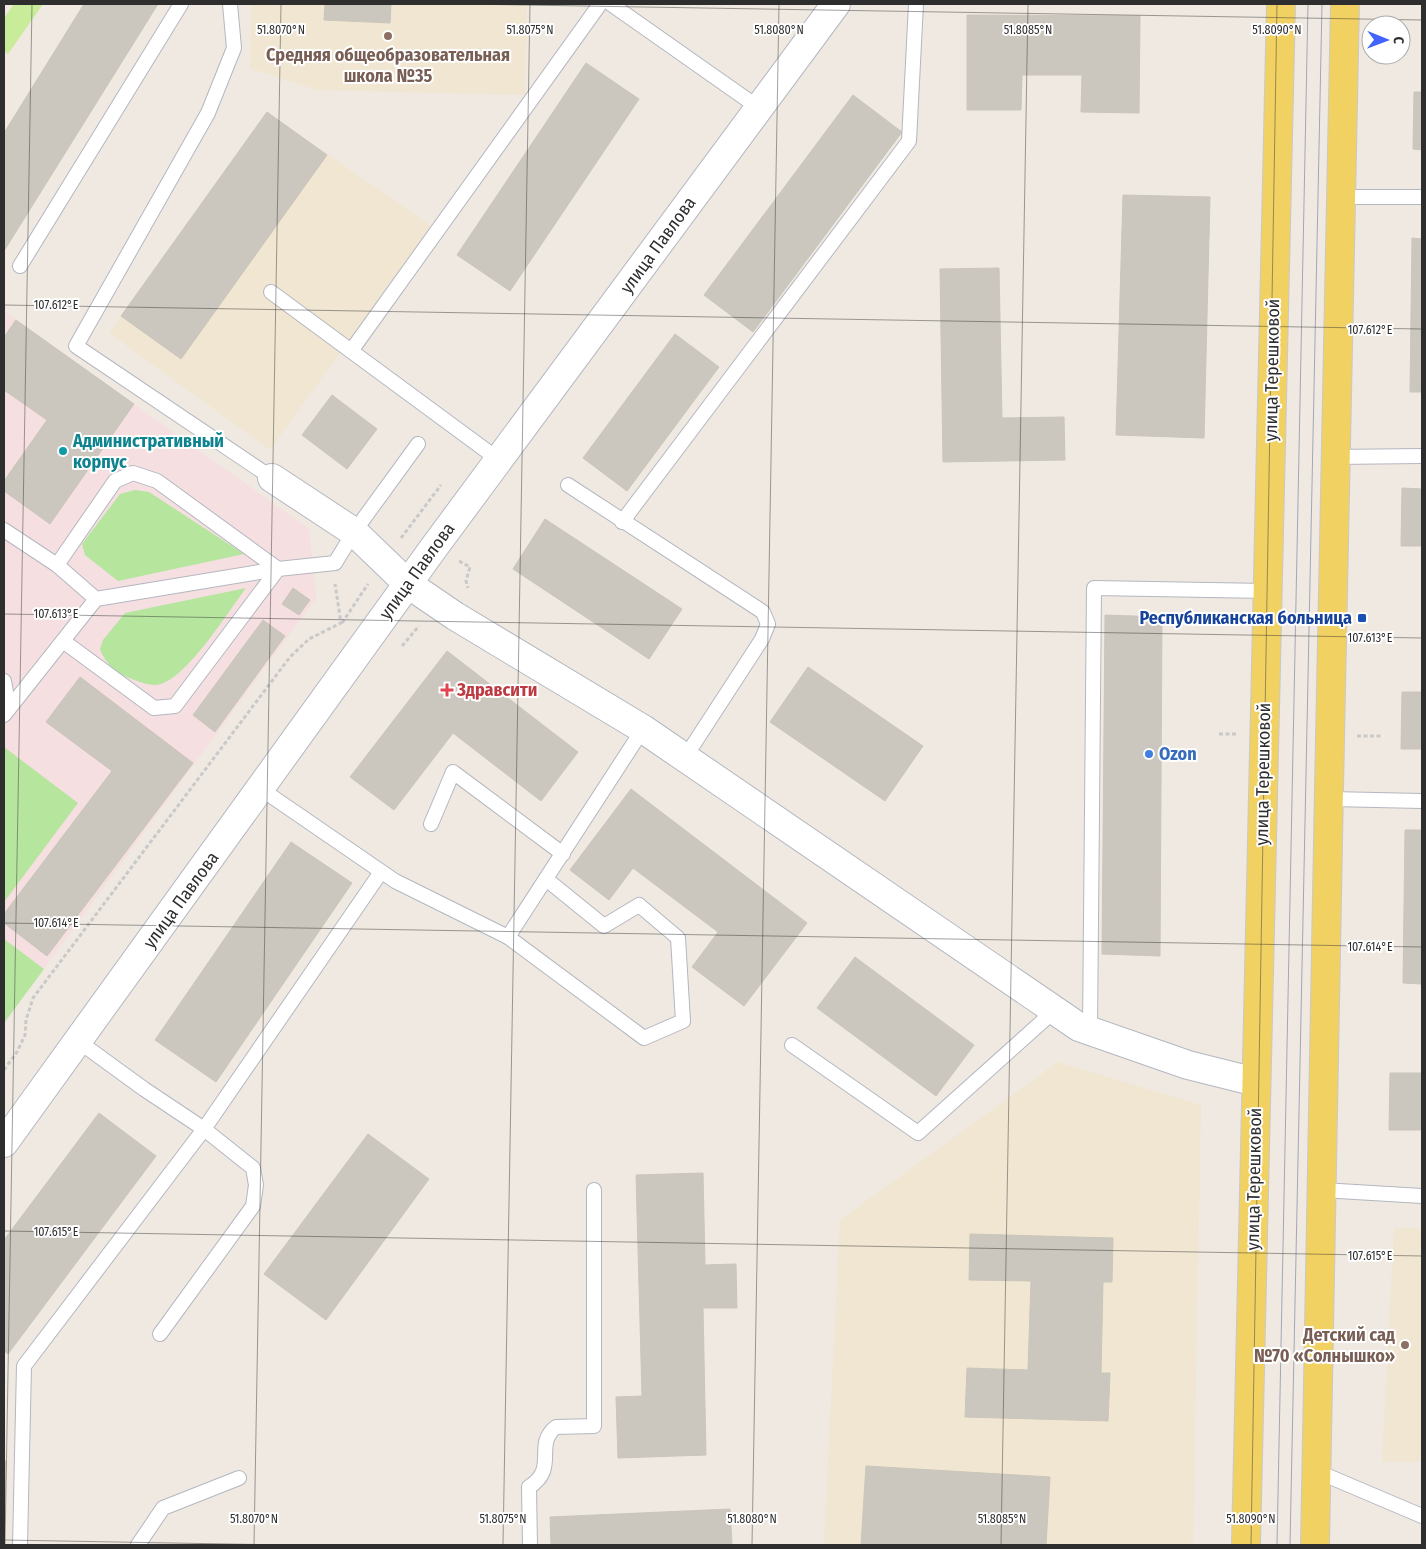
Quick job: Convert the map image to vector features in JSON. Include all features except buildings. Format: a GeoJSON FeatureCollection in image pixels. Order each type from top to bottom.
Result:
{"type":"FeatureCollection","features":[{"type":"Feature","properties":{"kind":"main road","name":"улица Терешковой"},"geometry":{"type":"LineString","coordinates":[[1246,1545],[1281,4]]}},
{"type":"Feature","properties":{"kind":"main road"},"geometry":{"type":"LineString","coordinates":[[1315,1545],[1330,799],[1334,457],[1345,4]]}},
{"type":"Feature","properties":{"kind":"street","name":"улица Павлова"},"geometry":{"type":"LineString","coordinates":[[4,1143],[408,584],[836,4]]}},
{"type":"Feature","properties":{"kind":"street"},"geometry":{"type":"LineString","coordinates":[[272,478],[354,532],[408,584],[456,616],[643,730],[1079,1027],[1188,1065],[1256,1082]]}},
{"type":"Feature","properties":{"kind":"lane"},"geometry":{"type":"LineString","coordinates":[[20,266],[181,4]]}},
{"type":"Feature","properties":{"kind":"lane"},"geometry":{"type":"LineString","coordinates":[[230,4],[234,48],[208,113],[76,346],[272,478]]}},
{"type":"Feature","properties":{"kind":"lane"},"geometry":{"type":"LineString","coordinates":[[351,351],[600,4]]}},
{"type":"Feature","properties":{"kind":"lane"},"geometry":{"type":"LineString","coordinates":[[611,4],[759,108]]}},
{"type":"Feature","properties":{"kind":"lane"},"geometry":{"type":"LineString","coordinates":[[622,522],[909,141],[916,4]]}},
{"type":"Feature","properties":{"kind":"lane"},"geometry":{"type":"LineString","coordinates":[[1340,197],[1422,197]]}},
{"type":"Feature","properties":{"kind":"lane"},"geometry":{"type":"LineString","coordinates":[[271,292],[499,460]]}},
{"type":"Feature","properties":{"kind":"lane"},"geometry":{"type":"LineString","coordinates":[[7,712],[96,599],[278,569],[335,564],[354,532],[418,444]]}},
{"type":"Feature","properties":{"kind":"lane"},"geometry":{"type":"LineString","coordinates":[[1334,457],[1422,456]]}},
{"type":"Feature","properties":{"kind":"lane"},"geometry":{"type":"LineString","coordinates":[[57,565],[115,482],[132,473],[157,481],[278,569]]}},
{"type":"Feature","properties":{"kind":"lane"},"geometry":{"type":"LineString","coordinates":[[568,485],[622,522],[764,612],[768,624],[762,639],[684,759]]}},
{"type":"Feature","properties":{"kind":"lane"},"geometry":{"type":"LineString","coordinates":[[4,530],[57,565],[96,599]]}},
{"type":"Feature","properties":{"kind":"lane"},"geometry":{"type":"LineString","coordinates":[[63,641],[154,708],[175,706],[278,569]]}},
{"type":"Feature","properties":{"kind":"lane"},"geometry":{"type":"LineString","coordinates":[[1090,1031],[1094,588],[1267,591]]}},
{"type":"Feature","properties":{"kind":"lane"},"geometry":{"type":"LineString","coordinates":[[4,681],[7,712]]}},
{"type":"Feature","properties":{"kind":"lane"},"geometry":{"type":"LineString","coordinates":[[508,936],[643,730]]}},
{"type":"Feature","properties":{"kind":"lane"},"geometry":{"type":"LineString","coordinates":[[431,824],[453,772],[563,854]]}},
{"type":"Feature","properties":{"kind":"lane"},"geometry":{"type":"LineString","coordinates":[[261,789],[394,881],[508,936],[644,1038],[683,1020],[678,938],[639,905],[604,926],[546,879]]}},
{"type":"Feature","properties":{"kind":"lane"},"geometry":{"type":"LineString","coordinates":[[1330,799],[1422,801]]}},
{"type":"Feature","properties":{"kind":"lane"},"geometry":{"type":"LineString","coordinates":[[20,1545],[24,1366],[204,1129],[381,872]]}},
{"type":"Feature","properties":{"kind":"lane"},"geometry":{"type":"LineString","coordinates":[[792,1045],[918,1133],[1054,1011]]}},
{"type":"Feature","properties":{"kind":"lane"},"geometry":{"type":"LineString","coordinates":[[78,1041],[144,1089],[204,1129],[254,1168],[256,1184],[253,1206],[160,1334]]}},
{"type":"Feature","properties":{"kind":"lane"},"geometry":{"type":"LineString","coordinates":[[530,1545],[529,1487],[540,1480],[545,1467],[546,1439],[556,1427],[594,1426],[594,1190]]}},
{"type":"Feature","properties":{"kind":"lane"},"geometry":{"type":"LineString","coordinates":[[1322,1190],[1422,1196]]}},
{"type":"Feature","properties":{"kind":"lane"},"geometry":{"type":"LineString","coordinates":[[1316,1472],[1422,1516]]}},
{"type":"Feature","properties":{"kind":"lane"},"geometry":{"type":"LineString","coordinates":[[138,1545],[163,1508],[239,1478]]}},
{"type":"Feature","properties":{"kind":"path"},"geometry":{"type":"LineString","coordinates":[[4,1070],[17,1052],[24,1035],[26,1020],[33,998],[290,657],[308,639],[341,622],[335,591],[335,564]]}},
{"type":"Feature","properties":{"kind":"shaded area","name":"Средняя общеобразовательная школа №35"},"geometry":{"type":"Polygon","coordinates":[[[251,4],[527,4],[525,95],[317,90],[250,68],[251,4]]]}},
{"type":"Feature","properties":{"kind":"shaded area"},"geometry":{"type":"Polygon","coordinates":[[[267,112],[431,226],[270,450],[109,333],[267,112]]]}},
{"type":"Feature","properties":{"kind":"shaded area"},"geometry":{"type":"Polygon","coordinates":[[[4,311],[309,529],[316,598],[4,1023],[4,311]]]}},
{"type":"Feature","properties":{"kind":"shaded area"},"geometry":{"type":"Polygon","coordinates":[[[1058,1062],[1201,1105],[1193,1545],[824,1545],[840,1220],[1058,1062]]]}},
{"type":"Feature","properties":{"kind":"shaded area","name":"Детский сад №70 «Солнышко»"},"geometry":{"type":"Polygon","coordinates":[[[1394,1228],[1422,1228],[1422,1462],[1382,1462],[1394,1228]]]}},
{"type":"Feature","properties":{"kind":"green space"},"geometry":{"type":"Polygon","coordinates":[[[14,4],[43,4],[8,54],[4,51],[4,18],[14,4]]]}},
{"type":"Feature","properties":{"kind":"green space"},"geometry":{"type":"Polygon","coordinates":[[[135,490],[149,492],[244,554],[118,581],[85,555],[82,544],[120,494],[135,490]]]}},
{"type":"Feature","properties":{"kind":"green space"},"geometry":{"type":"Polygon","coordinates":[[[246,588],[207,642],[172,679],[154,685],[126,677],[112,667],[102,654],[100,649],[103,640],[125,613],[246,588]]]}},
{"type":"Feature","properties":{"kind":"green space"},"geometry":{"type":"Polygon","coordinates":[[[4,747],[78,803],[4,902],[4,747]]]}},
{"type":"Feature","properties":{"kind":"green space"},"geometry":{"type":"Polygon","coordinates":[[[4,939],[44,969],[4,1023],[4,939]]]}},
{"type":"Feature","properties":{"kind":"tram line"},"geometry":{"type":"LineString","coordinates":[[1277,1545],[1308,4]]}},
{"type":"Feature","properties":{"kind":"tram line"},"geometry":{"type":"LineString","coordinates":[[1290,1545],[1322,4]]}},
{"type":"Feature","properties":{"kind":"place","name":"Средняя общеобразовательная школа №35"},"geometry":{"type":"Point","coordinates":[388,36]}},
{"type":"Feature","properties":{"kind":"place","name":"Административный корпус"},"geometry":{"type":"Point","coordinates":[63,451]}},
{"type":"Feature","properties":{"kind":"place","name":"Республиканская больница"},"geometry":{"type":"Point","coordinates":[1362,618]}},
{"type":"Feature","properties":{"kind":"place","name":"Здравсити"},"geometry":{"type":"Point","coordinates":[447,690]}},
{"type":"Feature","properties":{"kind":"place","name":"Ozon"},"geometry":{"type":"Point","coordinates":[1149,754]}},
{"type":"Feature","properties":{"kind":"place","name":"Детский сад №70 «Солнышко»"},"geometry":{"type":"Point","coordinates":[1405,1345]}}]}
